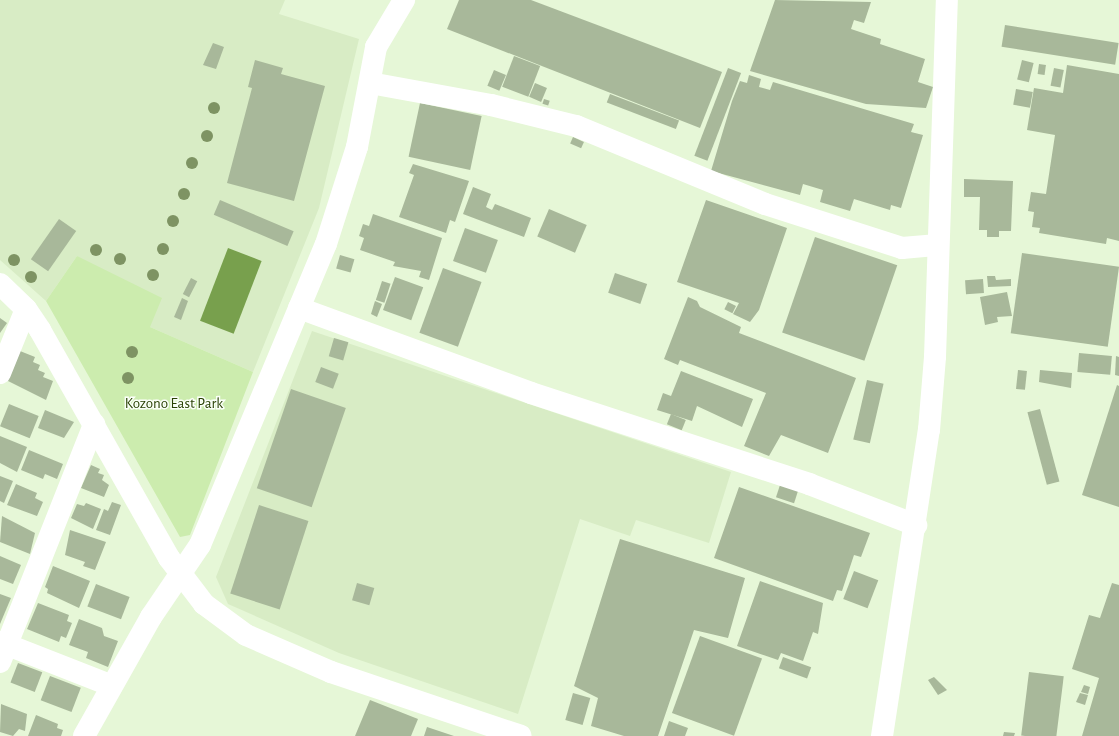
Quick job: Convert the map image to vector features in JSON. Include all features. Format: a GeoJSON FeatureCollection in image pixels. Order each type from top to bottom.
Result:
{"type":"FeatureCollection","features":[{"type":"Feature","properties":{"kind":"street"},"geometry":{"type":"LineString","coordinates":[[84,736],[168,590],[181,577],[200,545],[299,308],[345,192],[370,83],[376,47],[404,0]]}},
{"type":"Feature","properties":{"kind":"street"},"geometry":{"type":"LineString","coordinates":[[882,736],[916,525],[935,357],[947,0]]}},
{"type":"Feature","properties":{"kind":"street"},"geometry":{"type":"LineString","coordinates":[[370,83],[491,105],[576,126],[766,204],[902,248],[938,245]]}},
{"type":"Feature","properties":{"kind":"street"},"geometry":{"type":"LineString","coordinates":[[0,284],[26,309],[94,424],[181,577],[204,604],[246,634],[332,672],[521,736]]}},
{"type":"Feature","properties":{"kind":"street"},"geometry":{"type":"LineString","coordinates":[[299,308],[531,393],[802,481],[916,525]]}},
{"type":"Feature","properties":{"kind":"street"},"geometry":{"type":"LineString","coordinates":[[0,373],[26,309]]}},
{"type":"Feature","properties":{"kind":"street"},"geometry":{"type":"LineString","coordinates":[[94,424],[2,649],[112,686]]}},
{"type":"Feature","properties":{"kind":"shaded area"},"geometry":{"type":"Polygon","coordinates":[[[0,0],[285,0],[279,14],[359,39],[319,208],[253,372],[150,327],[77,256],[46,301],[0,260],[0,0]]]}},
{"type":"Feature","properties":{"kind":"shaded area"},"geometry":{"type":"Polygon","coordinates":[[[228,248],[262,261],[234,334],[200,321],[228,248]]]}},
{"type":"Feature","properties":{"kind":"shaded area"},"geometry":{"type":"Polygon","coordinates":[[[312,331],[731,472],[709,543],[636,520],[630,536],[580,519],[518,714],[339,653],[228,604],[216,577],[312,331]]]}},
{"type":"Feature","properties":{"kind":"green space","name":"Kozono East Park"},"geometry":{"type":"Polygon","coordinates":[[[77,256],[162,298],[150,327],[253,372],[190,535],[180,537],[46,301],[77,256]]]}},
{"type":"Feature","properties":{"kind":"building"},"geometry":{"type":"Polygon","coordinates":[[[459,0],[531,0],[722,72],[700,128],[447,29],[459,0]]]}},
{"type":"Feature","properties":{"kind":"building"},"geometry":{"type":"Polygon","coordinates":[[[775,0],[871,2],[864,23],[854,20],[851,29],[881,39],[880,44],[925,59],[918,82],[933,87],[926,108],[866,104],[750,71],[775,0]]]}},
{"type":"Feature","properties":{"kind":"building"},"geometry":{"type":"Polygon","coordinates":[[[1005,25],[1119,43],[1115,65],[1002,47],[1005,25]]]}},
{"type":"Feature","properties":{"kind":"building"},"geometry":{"type":"Polygon","coordinates":[[[213,43],[224,47],[216,69],[203,65],[213,43]]]}},
{"type":"Feature","properties":{"kind":"building"},"geometry":{"type":"Polygon","coordinates":[[[514,56],[540,66],[528,97],[502,87],[514,56]]]}},
{"type":"Feature","properties":{"kind":"building"},"geometry":{"type":"Polygon","coordinates":[[[255,60],[283,68],[281,74],[325,86],[294,201],[227,183],[252,88],[248,87],[255,60]]]}},
{"type":"Feature","properties":{"kind":"building"},"geometry":{"type":"Polygon","coordinates":[[[1022,60],[1034,63],[1029,82],[1017,79],[1022,60]]]}},
{"type":"Feature","properties":{"kind":"building"},"geometry":{"type":"Polygon","coordinates":[[[1039,64],[1046,65],[1045,75],[1038,74],[1039,64]]]}},
{"type":"Feature","properties":{"kind":"building"},"geometry":{"type":"Polygon","coordinates":[[[1067,65],[1119,74],[1119,241],[1107,238],[1106,244],[1039,233],[1040,228],[1032,227],[1034,212],[1028,211],[1031,192],[1046,194],[1055,135],[1027,130],[1034,88],[1063,93],[1067,65]]]}},
{"type":"Feature","properties":{"kind":"building"},"geometry":{"type":"Polygon","coordinates":[[[728,68],[741,73],[707,161],[694,156],[728,68]]]}},
{"type":"Feature","properties":{"kind":"building"},"geometry":{"type":"Polygon","coordinates":[[[1054,68],[1064,70],[1060,88],[1051,86],[1054,68]]]}},
{"type":"Feature","properties":{"kind":"building"},"geometry":{"type":"Polygon","coordinates":[[[494,70],[506,75],[499,91],[487,86],[494,70]]]}},
{"type":"Feature","properties":{"kind":"building"},"geometry":{"type":"Polygon","coordinates":[[[749,75],[761,79],[759,87],[770,90],[773,82],[914,124],[911,132],[923,135],[901,208],[891,205],[890,210],[854,199],[850,211],[820,202],[823,190],[803,184],[800,195],[711,171],[732,101],[740,81],[747,83],[749,75]]]}},
{"type":"Feature","properties":{"kind":"building"},"geometry":{"type":"Polygon","coordinates":[[[535,83],[547,88],[541,102],[529,97],[535,83]]]}},
{"type":"Feature","properties":{"kind":"building"},"geometry":{"type":"Polygon","coordinates":[[[1016,89],[1033,92],[1030,108],[1013,105],[1016,89]]]}},
{"type":"Feature","properties":{"kind":"building"},"geometry":{"type":"Polygon","coordinates":[[[610,94],[679,121],[676,129],[607,102],[610,94]]]}},
{"type":"Feature","properties":{"kind":"building"},"geometry":{"type":"Polygon","coordinates":[[[544,99],[550,101],[548,106],[542,104],[544,99]]]}},
{"type":"Feature","properties":{"kind":"building"},"geometry":{"type":"Polygon","coordinates":[[[420,103],[482,116],[470,170],[409,157],[420,103]]]}},
{"type":"Feature","properties":{"kind":"building"},"geometry":{"type":"Polygon","coordinates":[[[573,137],[584,142],[581,148],[570,143],[573,137]]]}},
{"type":"Feature","properties":{"kind":"building"},"geometry":{"type":"Polygon","coordinates":[[[413,164],[469,181],[455,222],[450,220],[446,233],[399,217],[414,175],[409,173],[413,164]]]}},
{"type":"Feature","properties":{"kind":"building"},"geometry":{"type":"Polygon","coordinates":[[[964,179],[1013,181],[1011,231],[999,231],[999,237],[987,237],[987,230],[979,230],[980,197],[964,197],[964,179]]]}},
{"type":"Feature","properties":{"kind":"building"},"geometry":{"type":"Polygon","coordinates":[[[473,187],[491,194],[486,207],[492,210],[495,204],[531,218],[524,237],[463,214],[473,187]]]}},
{"type":"Feature","properties":{"kind":"building"},"geometry":{"type":"Polygon","coordinates":[[[220,200],[294,231],[287,246],[214,215],[220,200]]]}},
{"type":"Feature","properties":{"kind":"building"},"geometry":{"type":"Polygon","coordinates":[[[706,200],[787,228],[759,310],[750,322],[733,314],[739,303],[677,282],[706,200]]]}},
{"type":"Feature","properties":{"kind":"building"},"geometry":{"type":"Polygon","coordinates":[[[549,209],[587,225],[575,253],[537,237],[549,209]]]}},
{"type":"Feature","properties":{"kind":"building"},"geometry":{"type":"Polygon","coordinates":[[[373,214],[442,238],[429,280],[419,277],[421,271],[393,266],[395,262],[360,250],[364,238],[359,236],[363,224],[369,226],[373,214]]]}},
{"type":"Feature","properties":{"kind":"building"},"geometry":{"type":"Polygon","coordinates":[[[59,219],[76,231],[48,271],[31,259],[59,219]]]}},
{"type":"Feature","properties":{"kind":"building"},"geometry":{"type":"Polygon","coordinates":[[[465,228],[498,240],[486,273],[453,261],[465,228]]]}},
{"type":"Feature","properties":{"kind":"building"},"geometry":{"type":"Polygon","coordinates":[[[815,237],[897,265],[864,361],[782,332],[815,237]]]}},
{"type":"Feature","properties":{"kind":"building"},"geometry":{"type":"Polygon","coordinates":[[[1022,253],[1119,267],[1108,347],[1011,333],[1022,253]]]}},
{"type":"Feature","properties":{"kind":"building"},"geometry":{"type":"Polygon","coordinates":[[[340,255],[354,259],[351,273],[336,268],[340,255]]]}},
{"type":"Feature","properties":{"kind":"building"},"geometry":{"type":"Polygon","coordinates":[[[443,268],[482,282],[458,347],[419,333],[443,268]]]}},
{"type":"Feature","properties":{"kind":"building"},"geometry":{"type":"Polygon","coordinates":[[[615,273],[647,284],[640,304],[608,293],[615,273]]]}},
{"type":"Feature","properties":{"kind":"building"},"geometry":{"type":"Polygon","coordinates":[[[987,276],[995,276],[996,280],[1011,279],[1011,286],[988,287],[987,276]]]}},
{"type":"Feature","properties":{"kind":"building"},"geometry":{"type":"Polygon","coordinates":[[[395,277],[423,287],[411,320],[383,310],[395,277]]]}},
{"type":"Feature","properties":{"kind":"building"},"geometry":{"type":"Polygon","coordinates":[[[191,278],[197,281],[189,297],[183,294],[191,278]]]}},
{"type":"Feature","properties":{"kind":"building"},"geometry":{"type":"Polygon","coordinates":[[[983,279],[984,293],[966,294],[965,280],[983,279]]]}},
{"type":"Feature","properties":{"kind":"building"},"geometry":{"type":"Polygon","coordinates":[[[382,281],[391,284],[384,303],[376,300],[382,281]]]}},
{"type":"Feature","properties":{"kind":"building"},"geometry":{"type":"Polygon","coordinates":[[[1007,292],[1012,316],[997,317],[998,322],[985,325],[980,297],[1007,292]]]}},
{"type":"Feature","properties":{"kind":"building"},"geometry":{"type":"Polygon","coordinates":[[[688,297],[697,301],[700,307],[741,327],[739,333],[856,378],[828,453],[781,435],[769,456],[744,446],[766,393],[680,360],[678,365],[664,359],[688,297]]]}},
{"type":"Feature","properties":{"kind":"building"},"geometry":{"type":"Polygon","coordinates":[[[182,298],[188,301],[181,320],[174,317],[182,298]]]}},
{"type":"Feature","properties":{"kind":"building"},"geometry":{"type":"Polygon","coordinates":[[[375,301],[382,304],[377,317],[371,314],[375,301]]]}},
{"type":"Feature","properties":{"kind":"building"},"geometry":{"type":"Polygon","coordinates":[[[728,302],[736,306],[732,313],[724,309],[728,302]]]}},
{"type":"Feature","properties":{"kind":"building"},"geometry":{"type":"Polygon","coordinates":[[[0,318],[7,323],[0,333],[0,318]]]}},
{"type":"Feature","properties":{"kind":"building"},"geometry":{"type":"Polygon","coordinates":[[[334,338],[348,342],[343,360],[329,356],[334,338]]]}},
{"type":"Feature","properties":{"kind":"building"},"geometry":{"type":"Polygon","coordinates":[[[20,351],[35,357],[33,362],[40,365],[38,370],[45,373],[43,377],[53,381],[46,400],[8,381],[20,351]]]}},
{"type":"Feature","properties":{"kind":"building"},"geometry":{"type":"Polygon","coordinates":[[[1079,353],[1112,356],[1110,375],[1077,372],[1079,353]]]}},
{"type":"Feature","properties":{"kind":"building"},"geometry":{"type":"Polygon","coordinates":[[[1116,356],[1119,357],[1119,376],[1115,375],[1116,356]]]}},
{"type":"Feature","properties":{"kind":"building"},"geometry":{"type":"Polygon","coordinates":[[[321,367],[339,374],[333,389],[315,382],[321,367]]]}},
{"type":"Feature","properties":{"kind":"building"},"geometry":{"type":"Polygon","coordinates":[[[1018,370],[1027,371],[1025,390],[1016,389],[1018,370]]]}},
{"type":"Feature","properties":{"kind":"building"},"geometry":{"type":"Polygon","coordinates":[[[1040,370],[1072,373],[1071,388],[1039,382],[1040,370]]]}},
{"type":"Feature","properties":{"kind":"building"},"geometry":{"type":"Polygon","coordinates":[[[681,371],[753,399],[742,427],[697,406],[692,421],[657,410],[663,393],[671,396],[681,371]]]}},
{"type":"Feature","properties":{"kind":"building"},"geometry":{"type":"Polygon","coordinates":[[[867,380],[884,384],[870,443],[853,439],[867,380]]]}},
{"type":"Feature","properties":{"kind":"building"},"geometry":{"type":"Polygon","coordinates":[[[1117,385],[1119,386],[1119,507],[1082,495],[1117,385]]]}},
{"type":"Feature","properties":{"kind":"building"},"geometry":{"type":"Polygon","coordinates":[[[291,389],[346,408],[312,507],[257,488],[291,389]]]}},
{"type":"Feature","properties":{"kind":"building"},"geometry":{"type":"Polygon","coordinates":[[[9,404],[39,416],[30,438],[0,426],[9,404]]]}},
{"type":"Feature","properties":{"kind":"building"},"geometry":{"type":"Polygon","coordinates":[[[1040,409],[1059,481],[1047,485],[1027,412],[1040,409]]]}},
{"type":"Feature","properties":{"kind":"building"},"geometry":{"type":"Polygon","coordinates":[[[45,410],[74,422],[64,438],[38,428],[45,410]]]}},
{"type":"Feature","properties":{"kind":"building"},"geometry":{"type":"Polygon","coordinates":[[[671,414],[686,420],[682,430],[667,424],[671,414]]]}},
{"type":"Feature","properties":{"kind":"building"},"geometry":{"type":"Polygon","coordinates":[[[0,436],[27,447],[17,472],[0,463],[0,436]]]}},
{"type":"Feature","properties":{"kind":"building"},"geometry":{"type":"Polygon","coordinates":[[[29,450],[63,464],[57,479],[45,474],[43,479],[21,470],[29,450]]]}},
{"type":"Feature","properties":{"kind":"building"},"geometry":{"type":"Polygon","coordinates":[[[91,465],[100,469],[98,473],[104,475],[102,480],[109,485],[104,497],[81,488],[91,465]]]}},
{"type":"Feature","properties":{"kind":"building"},"geometry":{"type":"Polygon","coordinates":[[[0,476],[13,481],[4,503],[0,501],[0,476]]]}},
{"type":"Feature","properties":{"kind":"building"},"geometry":{"type":"Polygon","coordinates":[[[16,484],[37,493],[35,498],[43,502],[37,516],[7,505],[16,484]]]}},
{"type":"Feature","properties":{"kind":"building"},"geometry":{"type":"Polygon","coordinates":[[[780,485],[798,491],[794,503],[776,497],[780,485]]]}},
{"type":"Feature","properties":{"kind":"building"},"geometry":{"type":"Polygon","coordinates":[[[739,487],[870,533],[861,557],[854,555],[842,591],[837,590],[833,601],[714,558],[739,487]]]}},
{"type":"Feature","properties":{"kind":"building"},"geometry":{"type":"Polygon","coordinates":[[[112,502],[121,505],[110,535],[96,530],[104,509],[108,511],[112,502]]]}},
{"type":"Feature","properties":{"kind":"building"},"geometry":{"type":"Polygon","coordinates":[[[86,503],[101,509],[93,529],[71,518],[77,504],[84,506],[86,503]]]}},
{"type":"Feature","properties":{"kind":"building"},"geometry":{"type":"Polygon","coordinates":[[[259,505],[308,521],[280,610],[230,593],[259,505]]]}},
{"type":"Feature","properties":{"kind":"building"},"geometry":{"type":"Polygon","coordinates":[[[2,516],[35,533],[30,554],[0,542],[2,516]]]}},
{"type":"Feature","properties":{"kind":"building"},"geometry":{"type":"Polygon","coordinates":[[[70,530],[106,542],[95,570],[83,566],[85,562],[65,555],[70,530]]]}},
{"type":"Feature","properties":{"kind":"building"},"geometry":{"type":"Polygon","coordinates":[[[620,539],[745,578],[728,638],[694,630],[658,736],[624,736],[591,726],[598,698],[574,686],[620,539]]]}},
{"type":"Feature","properties":{"kind":"building"},"geometry":{"type":"Polygon","coordinates":[[[0,556],[21,565],[13,584],[0,579],[0,556]]]}},
{"type":"Feature","properties":{"kind":"building"},"geometry":{"type":"Polygon","coordinates":[[[53,566],[90,581],[79,608],[47,593],[48,589],[45,587],[53,566]]]}},
{"type":"Feature","properties":{"kind":"building"},"geometry":{"type":"Polygon","coordinates":[[[854,571],[878,580],[868,608],[843,599],[854,571]]]}},
{"type":"Feature","properties":{"kind":"building"},"geometry":{"type":"Polygon","coordinates":[[[760,581],[823,603],[818,634],[813,632],[803,661],[781,653],[778,660],[737,646],[760,581]]]}},
{"type":"Feature","properties":{"kind":"building"},"geometry":{"type":"Polygon","coordinates":[[[357,583],[374,588],[369,605],[352,600],[357,583]]]}},
{"type":"Feature","properties":{"kind":"building"},"geometry":{"type":"Polygon","coordinates":[[[1112,583],[1119,585],[1119,736],[1082,736],[1099,678],[1072,669],[1089,615],[1100,618],[1112,583]]]}},
{"type":"Feature","properties":{"kind":"building"},"geometry":{"type":"Polygon","coordinates":[[[96,584],[130,597],[121,619],[87,606],[96,584]]]}},
{"type":"Feature","properties":{"kind":"building"},"geometry":{"type":"Polygon","coordinates":[[[0,594],[11,598],[0,624],[0,594]]]}},
{"type":"Feature","properties":{"kind":"building"},"geometry":{"type":"Polygon","coordinates":[[[38,603],[69,615],[67,621],[72,623],[66,638],[61,636],[59,642],[27,629],[38,603]]]}},
{"type":"Feature","properties":{"kind":"building"},"geometry":{"type":"Polygon","coordinates":[[[79,619],[102,628],[104,636],[118,641],[108,667],[86,658],[88,652],[69,645],[79,619]]]}},
{"type":"Feature","properties":{"kind":"building"},"geometry":{"type":"Polygon","coordinates":[[[700,636],[762,659],[734,736],[672,713],[700,636]]]}},
{"type":"Feature","properties":{"kind":"building"},"geometry":{"type":"Polygon","coordinates":[[[783,657],[811,667],[807,679],[779,668],[783,657]]]}},
{"type":"Feature","properties":{"kind":"building"},"geometry":{"type":"Polygon","coordinates":[[[18,663],[42,672],[35,692],[10,683],[18,663]]]}},
{"type":"Feature","properties":{"kind":"building"},"geometry":{"type":"Polygon","coordinates":[[[1029,672],[1064,676],[1056,736],[1021,736],[1029,672]]]}},
{"type":"Feature","properties":{"kind":"building"},"geometry":{"type":"Polygon","coordinates":[[[50,676],[81,688],[71,712],[41,700],[50,676]]]}},
{"type":"Feature","properties":{"kind":"building"},"geometry":{"type":"Polygon","coordinates":[[[934,677],[947,690],[938,695],[928,680],[934,677]]]}},
{"type":"Feature","properties":{"kind":"building"},"geometry":{"type":"Polygon","coordinates":[[[1084,685],[1090,687],[1088,694],[1081,692],[1084,685]]]}},
{"type":"Feature","properties":{"kind":"building"},"geometry":{"type":"Polygon","coordinates":[[[573,693],[590,698],[583,725],[565,720],[573,693]]]}},
{"type":"Feature","properties":{"kind":"building"},"geometry":{"type":"Polygon","coordinates":[[[1080,693],[1088,695],[1085,705],[1076,702],[1080,693]]]}},
{"type":"Feature","properties":{"kind":"building"},"geometry":{"type":"Polygon","coordinates":[[[370,700],[418,719],[411,736],[355,736],[370,700]]]}},
{"type":"Feature","properties":{"kind":"building"},"geometry":{"type":"Polygon","coordinates":[[[1,704],[27,714],[25,731],[19,729],[13,736],[0,732],[1,704]]]}},
{"type":"Feature","properties":{"kind":"building"},"geometry":{"type":"Polygon","coordinates":[[[36,715],[58,724],[57,728],[63,730],[61,736],[28,736],[36,715]]]}},
{"type":"Feature","properties":{"kind":"building"},"geometry":{"type":"Polygon","coordinates":[[[669,721],[688,728],[685,736],[664,736],[669,721]]]}},
{"type":"Feature","properties":{"kind":"building"},"geometry":{"type":"Polygon","coordinates":[[[427,727],[454,736],[424,736],[427,727]]]}},
{"type":"Feature","properties":{"kind":"building"},"geometry":{"type":"Polygon","coordinates":[[[1004,732],[1015,733],[1014,736],[1003,736],[1004,732]]]}}]}
